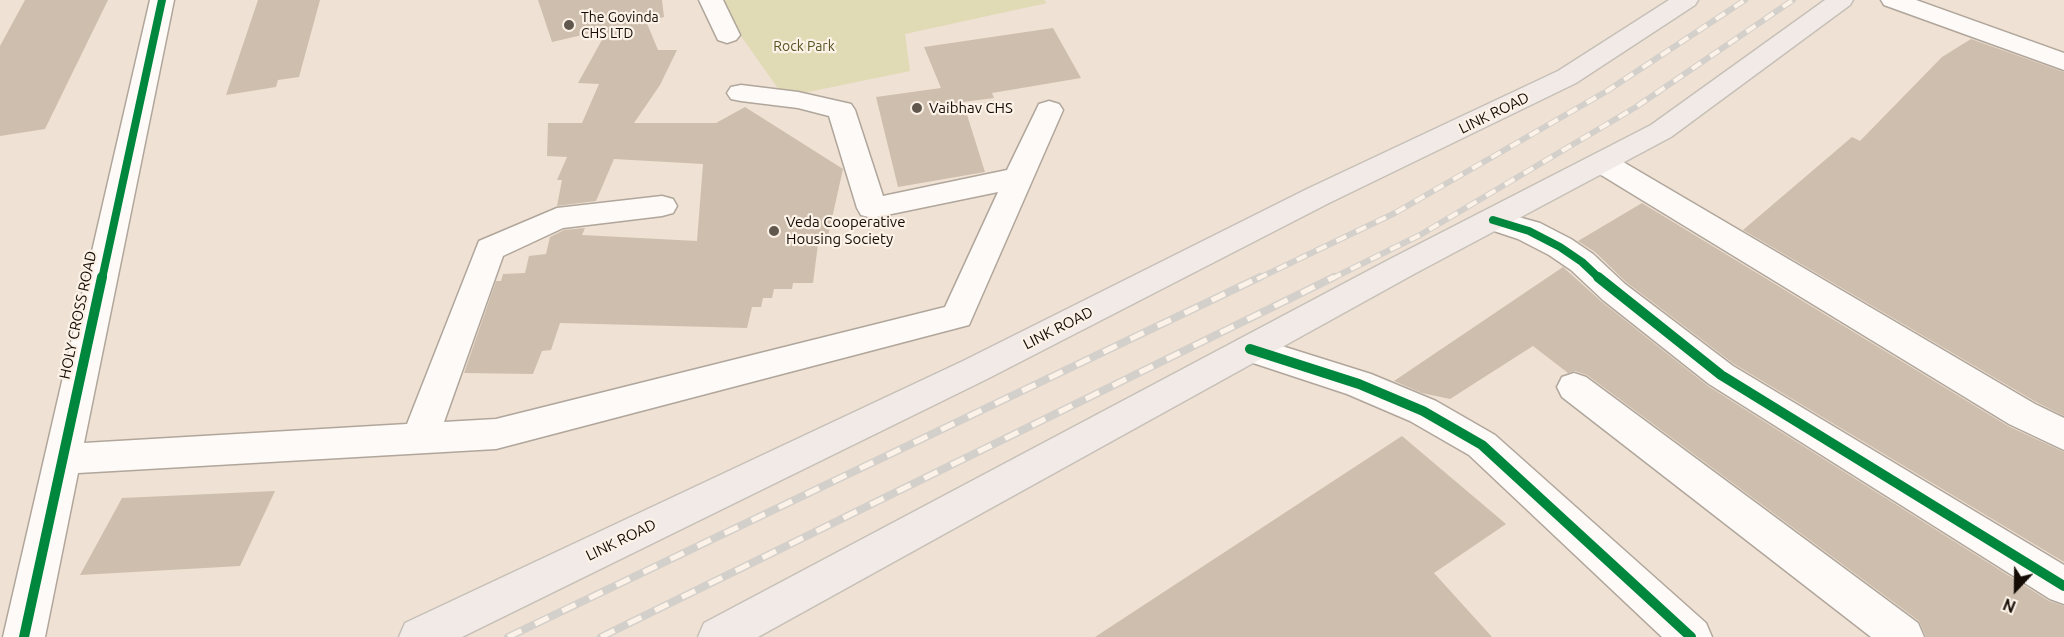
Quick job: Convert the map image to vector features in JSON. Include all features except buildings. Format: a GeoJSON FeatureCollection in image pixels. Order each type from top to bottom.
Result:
{"type":"FeatureCollection","features":[{"type":"Feature","properties":{"kind":"main road","name":"LINK ROAD"},"geometry":{"type":"LineString","coordinates":[[420,637],[975,370],[1318,196],[1567,77],[1686,0]]}},
{"type":"Feature","properties":{"kind":"main road"},"geometry":{"type":"LineString","coordinates":[[719,637],[1250,349],[1661,131],[1841,0]]}},
{"type":"Feature","properties":{"kind":"street","name":"HOLY CROSS ROAD"},"geometry":{"type":"LineString","coordinates":[[24,637],[162,0]]}},
{"type":"Feature","properties":{"kind":"street"},"geometry":{"type":"LineString","coordinates":[[711,0],[727,35]]}},
{"type":"Feature","properties":{"kind":"street"},"geometry":{"type":"LineString","coordinates":[[1893,0],[2064,62]]}},
{"type":"Feature","properties":{"kind":"street"},"geometry":{"type":"LineString","coordinates":[[741,93],[798,100],[841,110],[872,208],[1018,178]]}},
{"type":"Feature","properties":{"kind":"street"},"geometry":{"type":"LineString","coordinates":[[63,459],[496,434],[957,316],[1049,110]]}},
{"type":"Feature","properties":{"kind":"street"},"geometry":{"type":"LineString","coordinates":[[1603,163],[2022,414],[2064,435]]}},
{"type":"Feature","properties":{"kind":"street"},"geometry":{"type":"LineString","coordinates":[[420,438],[490,249],[557,218],[662,206]]}},
{"type":"Feature","properties":{"kind":"street"},"geometry":{"type":"LineString","coordinates":[[1493,220],[1529,231],[1560,247],[1582,262],[1614,292],[1721,375],[2064,586]]}},
{"type":"Feature","properties":{"kind":"street"},"geometry":{"type":"LineString","coordinates":[[1250,349],[1359,384],[1423,411],[1482,445],[1691,637]]}},
{"type":"Feature","properties":{"kind":"street"},"geometry":{"type":"LineString","coordinates":[[1574,387],[1903,637]]}},
{"type":"Feature","properties":{"kind":"green space","name":"Rock Park"},"geometry":{"type":"Polygon","coordinates":[[[720,0],[1044,0],[1047,3],[905,34],[910,71],[784,97],[724,12],[720,0]]]}},
{"type":"Feature","properties":{"kind":"railway"},"geometry":{"type":"LineString","coordinates":[[1257,279],[1395,213],[1607,91],[1745,0]]}},
{"type":"Feature","properties":{"kind":"railway"},"geometry":{"type":"LineString","coordinates":[[1331,279],[1420,235],[1636,107],[1793,0]]}},
{"type":"Feature","properties":{"kind":"railway"},"geometry":{"type":"LineString","coordinates":[[508,637],[1260,277]]}},
{"type":"Feature","properties":{"kind":"railway"},"geometry":{"type":"LineString","coordinates":[[601,637],[1334,277]]}},
{"type":"Feature","properties":{"kind":"cycle path"},"geometry":{"type":"LineString","coordinates":[[24,637],[162,0]]}},
{"type":"Feature","properties":{"kind":"cycle path"},"geometry":{"type":"LineString","coordinates":[[1493,220],[1529,231],[1560,247],[1582,262],[1614,292],[1721,375],[2064,586]]}},
{"type":"Feature","properties":{"kind":"cycle path"},"geometry":{"type":"LineString","coordinates":[[1250,349],[1359,384],[1423,411],[1482,445],[1691,637]]}},
{"type":"Feature","properties":{"kind":"place","name":"The Govinda CHS LTD"},"geometry":{"type":"Point","coordinates":[569,25]}},
{"type":"Feature","properties":{"kind":"place","name":"Vaibhav CHS"},"geometry":{"type":"Point","coordinates":[917,108]}},
{"type":"Feature","properties":{"kind":"place","name":"Veda Cooperative Housing Society"},"geometry":{"type":"Point","coordinates":[774,231]}}]}
